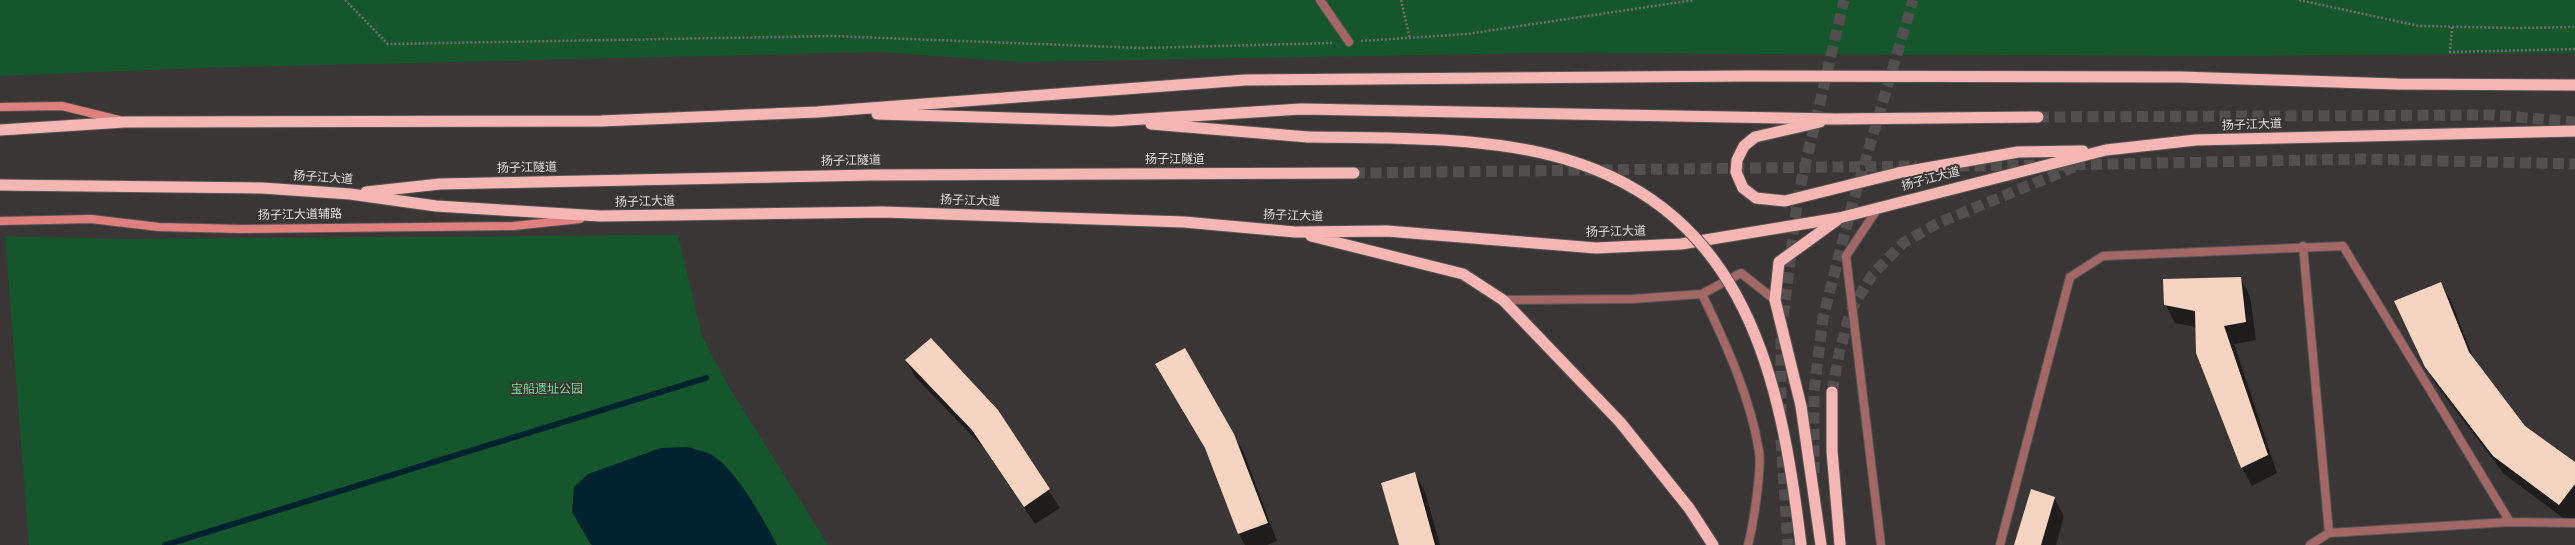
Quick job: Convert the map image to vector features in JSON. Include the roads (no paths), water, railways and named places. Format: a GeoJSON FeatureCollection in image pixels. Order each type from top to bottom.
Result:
{"type":"FeatureCollection","features":[{"type":"Feature","properties":{"kind":"highway"},"geometry":{"type":"LineString","coordinates":[[0,130],[125,122],[601,121],[817,112],[1245,80],[1738,76],[2173,77],[2397,84],[2575,85]]}},
{"type":"Feature","properties":{"kind":"highway"},"geometry":{"type":"LineString","coordinates":[[1112,121],[1301,109],[1581,112],[1836,119],[2038,117]]}},
{"type":"Feature","properties":{"kind":"highway"},"geometry":{"type":"LineString","coordinates":[[817,112],[1112,121],[1308,137],[1401,138],[1501,146],[1564,158],[1617,177],[1658,202],[1693,234],[1720,267],[1746,312],[1767,363],[1782,430],[1801,545]]}},
{"type":"Feature","properties":{"kind":"highway"},"geometry":{"type":"LineString","coordinates":[[1836,119],[1755,137],[1744,146],[1737,160],[1736,172],[1743,188],[1756,198],[1785,201],[1898,173],[2018,152],[2106,150]]}},
{"type":"Feature","properties":{"kind":"highway","name":"扬子江大道"},"geometry":{"type":"LineString","coordinates":[[0,185],[262,188],[350,194],[436,206],[600,216],[883,212],[1184,222],[1295,232],[1387,230],[1596,248],[1681,244],[1839,218],[2106,150],[2196,140],[2575,131]]}},
{"type":"Feature","properties":{"kind":"highway","name":"扬子江隧道"},"geometry":{"type":"LineString","coordinates":[[350,194],[440,184],[872,175],[1354,173]]}},
{"type":"Feature","properties":{"kind":"highway"},"geometry":{"type":"LineString","coordinates":[[1821,545],[1801,406],[1775,300],[1779,262],[1839,218]]}},
{"type":"Feature","properties":{"kind":"highway"},"geometry":{"type":"LineString","coordinates":[[1295,232],[1463,274],[1503,300],[1620,422],[1689,508],[1713,545]]}},
{"type":"Feature","properties":{"kind":"highway"},"geometry":{"type":"LineString","coordinates":[[1832,392],[1832,451],[1840,545]]}},
{"type":"Feature","properties":{"kind":"main road"},"geometry":{"type":"LineString","coordinates":[[0,107],[62,106],[125,122]]}},
{"type":"Feature","properties":{"kind":"main road","name":"扬子江大道辅路"},"geometry":{"type":"LineString","coordinates":[[0,221],[91,219],[159,227],[241,229],[513,226],[600,216]]}},
{"type":"Feature","properties":{"kind":"street"},"geometry":{"type":"LineString","coordinates":[[1320,0],[1349,42]]}},
{"type":"Feature","properties":{"kind":"street"},"geometry":{"type":"LineString","coordinates":[[1878,208],[1846,256],[1881,545]]}},
{"type":"Feature","properties":{"kind":"street"},"geometry":{"type":"LineString","coordinates":[[2302,246],[2329,533]]}},
{"type":"Feature","properties":{"kind":"street"},"geometry":{"type":"LineString","coordinates":[[2000,545],[2070,277],[2103,256],[2302,246],[2343,246],[2510,522]]}},
{"type":"Feature","properties":{"kind":"street"},"geometry":{"type":"LineString","coordinates":[[1503,300],[1632,299],[1702,294],[1741,273],[1775,300]]}},
{"type":"Feature","properties":{"kind":"street"},"geometry":{"type":"LineString","coordinates":[[1702,294],[1734,361],[1760,453],[1753,528],[1748,545]]}},
{"type":"Feature","properties":{"kind":"street"},"geometry":{"type":"LineString","coordinates":[[2310,545],[2329,533],[2510,522],[2575,523]]}},
{"type":"Feature","properties":{"kind":"water"},"geometry":{"type":"Polygon","coordinates":[[[689,447],[710,454],[729,470],[748,495],[777,545],[592,545],[590,543],[572,512],[574,487],[588,474],[661,448],[689,447]]]}},
{"type":"Feature","properties":{"kind":"waterway"},"geometry":{"type":"LineString","coordinates":[[165,545],[706,378]]}},
{"type":"Feature","properties":{"kind":"tunnel"},"geometry":{"type":"LineString","coordinates":[[1781,415],[1781,334],[1798,196],[1844,0]]}},
{"type":"Feature","properties":{"kind":"tunnel"},"geometry":{"type":"LineString","coordinates":[[1814,473],[1814,391],[1823,318],[1851,209],[1913,0]]}},
{"type":"Feature","properties":{"kind":"tunnel"},"geometry":{"type":"LineString","coordinates":[[2038,117],[2492,115],[2575,122]]}},
{"type":"Feature","properties":{"kind":"tunnel"},"geometry":{"type":"LineString","coordinates":[[2058,165],[2362,159],[2575,164]]}},
{"type":"Feature","properties":{"kind":"tunnel"},"geometry":{"type":"LineString","coordinates":[[1958,166],[2039,165]]}},
{"type":"Feature","properties":{"kind":"tunnel"},"geometry":{"type":"LineString","coordinates":[[1354,173],[1917,166]]}},
{"type":"Feature","properties":{"kind":"tunnel"},"geometry":{"type":"LineString","coordinates":[[1832,392],[1839,354],[1850,312],[1872,275],[1903,243],[1938,223],[2074,167]]}},
{"type":"Feature","properties":{"kind":"tunnel"},"geometry":{"type":"LineString","coordinates":[[1781,440],[1788,545]]}},
{"type":"Feature","properties":{"kind":"park label","name":"宝船遗址公园"},"geometry":{"type":"Point","coordinates":[547,391]}}]}
